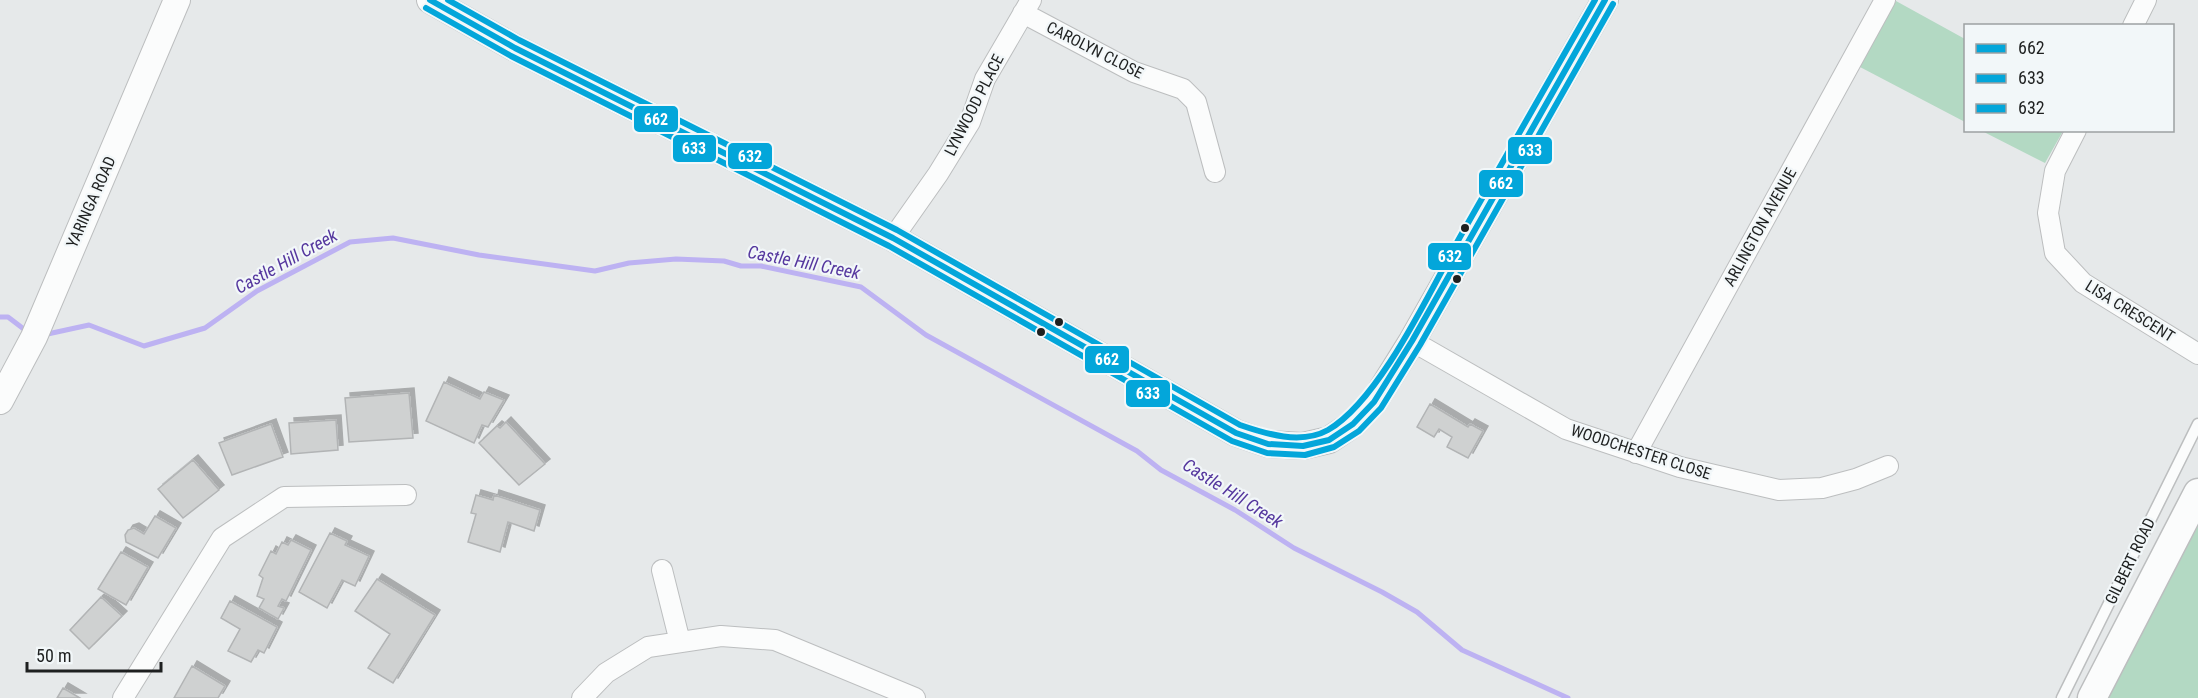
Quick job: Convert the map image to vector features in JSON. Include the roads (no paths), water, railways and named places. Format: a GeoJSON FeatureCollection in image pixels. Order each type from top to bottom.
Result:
{"type":"FeatureCollection","features":[{"type":"Feature","properties":{"kind":"main road","name":"GILBERT ROAD"},"geometry":{"type":"LineString","coordinates":[[2092,698],[2198,493]]}},
{"type":"Feature","properties":{"kind":"street","name":"YARINGA ROAD"},"geometry":{"type":"LineString","coordinates":[[0,401],[34,337],[177,0]]}},
{"type":"Feature","properties":{"kind":"street"},"geometry":{"type":"LineString","coordinates":[[429,0],[525,53],[893,238],[1236,434],[1268,444],[1303,446],[1329,440],[1353,424],[1374,402],[1412,341],[1605,0]]}},
{"type":"Feature","properties":{"kind":"street","name":"ARLINGTON AVENUE"},"geometry":{"type":"LineString","coordinates":[[1636,453],[1885,0]]}},
{"type":"Feature","properties":{"kind":"street"},"geometry":{"type":"LineString","coordinates":[[2134,24],[2146,0]]}},
{"type":"Feature","properties":{"kind":"street","name":"LYNWOOD PLACE"},"geometry":{"type":"LineString","coordinates":[[893,238],[938,174],[970,122],[985,79],[1027,7]]}},
{"type":"Feature","properties":{"kind":"street","name":"CAROLYN CLOSE"},"geometry":{"type":"LineString","coordinates":[[1027,7],[1134,72],[1184,89],[1196,102],[1215,172]]}},
{"type":"Feature","properties":{"kind":"street","name":"LISA CRESCENT"},"geometry":{"type":"LineString","coordinates":[[2075,132],[2055,171],[2048,213],[2055,253],[2083,283],[2198,354]]}},
{"type":"Feature","properties":{"kind":"street","name":"WOODCHESTER CLOSE"},"geometry":{"type":"LineString","coordinates":[[1412,341],[1566,429],[1636,453],[1733,481],[1779,490],[1822,488],[1856,479],[1887,466]]}},
{"type":"Feature","properties":{"kind":"street"},"geometry":{"type":"LineString","coordinates":[[123,698],[222,538],[284,497],[406,495]]}},
{"type":"Feature","properties":{"kind":"street"},"geometry":{"type":"LineString","coordinates":[[662,570],[680,642]]}},
{"type":"Feature","properties":{"kind":"street"},"geometry":{"type":"LineString","coordinates":[[582,698],[606,673],[648,647],[721,636],[775,640],[915,698]]}},
{"type":"Feature","properties":{"kind":"lane","name":"GILBERT ROAD"},"geometry":{"type":"LineString","coordinates":[[2062,698],[2198,424]]}},
{"type":"Feature","properties":{"kind":"waterway","name":"Castle Hill Creek"},"geometry":{"type":"LineString","coordinates":[[43,335],[89,325],[144,346],[205,328],[257,291],[350,242],[393,238],[479,255],[595,271],[629,263],[676,259],[724,261],[741,266],[761,266],[861,287],[926,335],[1137,451],[1161,470],[1235,510],[1294,548],[1417,612],[1462,650],[1568,698]]}},
{"type":"Feature","properties":{"kind":"waterway","name":"Castle Hill Creek"},"geometry":{"type":"LineString","coordinates":[[0,317],[8,317],[29,333]]}}]}
